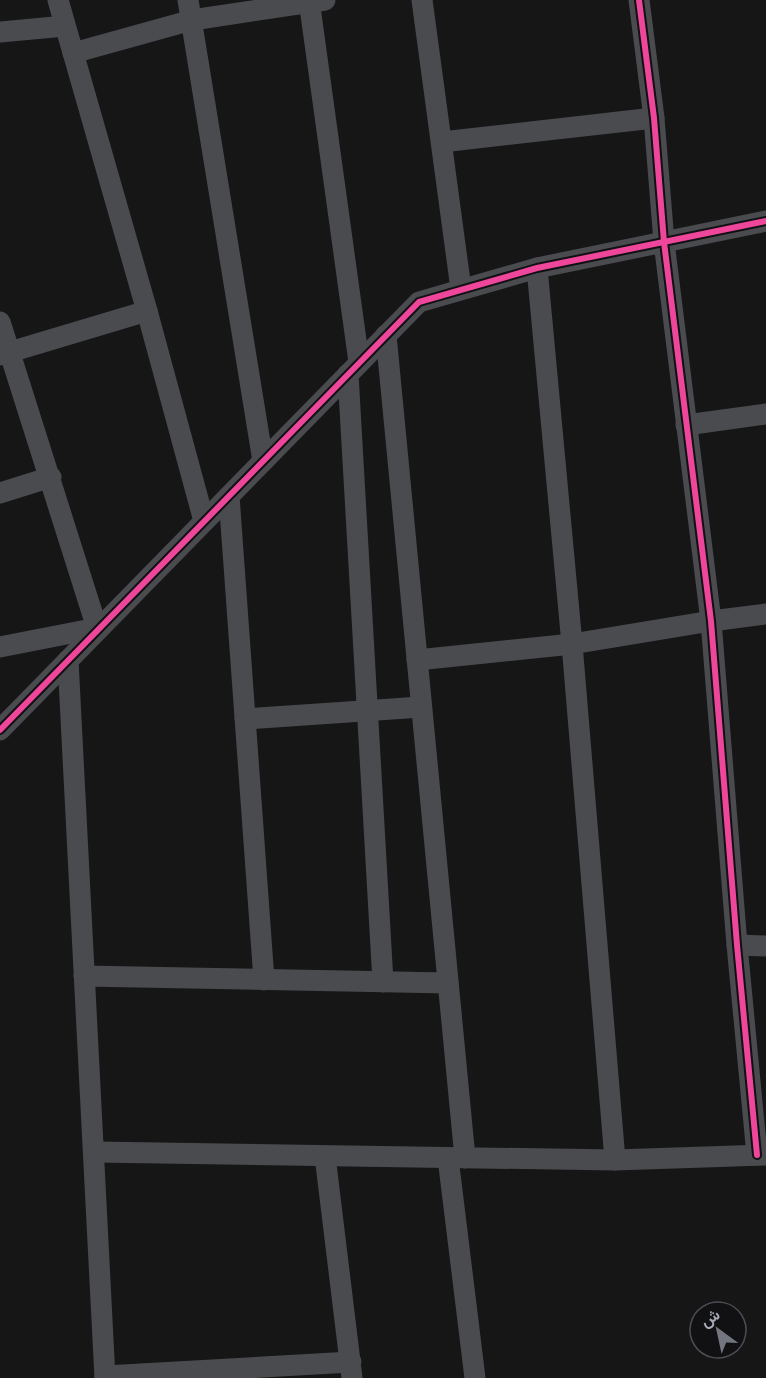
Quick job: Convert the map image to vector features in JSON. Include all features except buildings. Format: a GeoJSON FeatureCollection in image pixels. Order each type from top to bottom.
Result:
{"type":"FeatureCollection","features":[{"type":"Feature","properties":{"kind":"street"},"geometry":{"type":"LineString","coordinates":[[58,0],[204,521]]}},
{"type":"Feature","properties":{"kind":"street"},"geometry":{"type":"LineString","coordinates":[[422,0],[461,289]]}},
{"type":"Feature","properties":{"kind":"street"},"geometry":{"type":"LineString","coordinates":[[95,1152],[615,1160],[762,1155],[737,945],[711,621],[664,242],[654,118],[639,0]]}},
{"type":"Feature","properties":{"kind":"street"},"geometry":{"type":"LineString","coordinates":[[73,53],[190,10],[315,1],[354,368],[368,710],[383,982]]}},
{"type":"Feature","properties":{"kind":"street"},"geometry":{"type":"LineString","coordinates":[[190,10],[263,461]]}},
{"type":"Feature","properties":{"kind":"street"},"geometry":{"type":"LineString","coordinates":[[0,32],[65,26]]}},
{"type":"Feature","properties":{"kind":"street"},"geometry":{"type":"LineString","coordinates":[[442,142],[654,118]]}},
{"type":"Feature","properties":{"kind":"street"},"geometry":{"type":"LineString","coordinates":[[0,730],[97,628],[419,302],[537,268],[766,221]]}},
{"type":"Feature","properties":{"kind":"street"},"geometry":{"type":"LineString","coordinates":[[537,268],[572,644],[615,1160]]}},
{"type":"Feature","properties":{"kind":"street"},"geometry":{"type":"LineString","coordinates":[[4,353],[147,311]]}},
{"type":"Feature","properties":{"kind":"street"},"geometry":{"type":"LineString","coordinates":[[0,322],[4,353],[51,477],[97,628]]}},
{"type":"Feature","properties":{"kind":"street"},"geometry":{"type":"LineString","coordinates":[[386,335],[448,983],[457,1158],[475,1378]]}},
{"type":"Feature","properties":{"kind":"street"},"geometry":{"type":"LineString","coordinates":[[686,425],[766,414]]}},
{"type":"Feature","properties":{"kind":"street"},"geometry":{"type":"LineString","coordinates":[[0,493],[51,477]]}},
{"type":"Feature","properties":{"kind":"street"},"geometry":{"type":"LineString","coordinates":[[229,496],[264,980]]}},
{"type":"Feature","properties":{"kind":"street"},"geometry":{"type":"LineString","coordinates":[[417,660],[572,644],[766,614]]}},
{"type":"Feature","properties":{"kind":"street"},"geometry":{"type":"LineString","coordinates":[[0,646],[97,628]]}},
{"type":"Feature","properties":{"kind":"street"},"geometry":{"type":"LineString","coordinates":[[68,660],[105,1377],[351,1370],[325,1156]]}},
{"type":"Feature","properties":{"kind":"street"},"geometry":{"type":"LineString","coordinates":[[245,719],[421,707]]}},
{"type":"Feature","properties":{"kind":"street"},"geometry":{"type":"LineString","coordinates":[[737,945],[766,946]]}},
{"type":"Feature","properties":{"kind":"street"},"geometry":{"type":"LineString","coordinates":[[84,976],[448,983]]}},
{"type":"Feature","properties":{"kind":"cycle path"},"geometry":{"type":"LineString","coordinates":[[639,0],[654,118],[664,242],[711,621],[737,945],[757,1155]]}},
{"type":"Feature","properties":{"kind":"cycle path"},"geometry":{"type":"LineString","coordinates":[[0,730],[419,302],[537,268],[766,221]]}}]}
